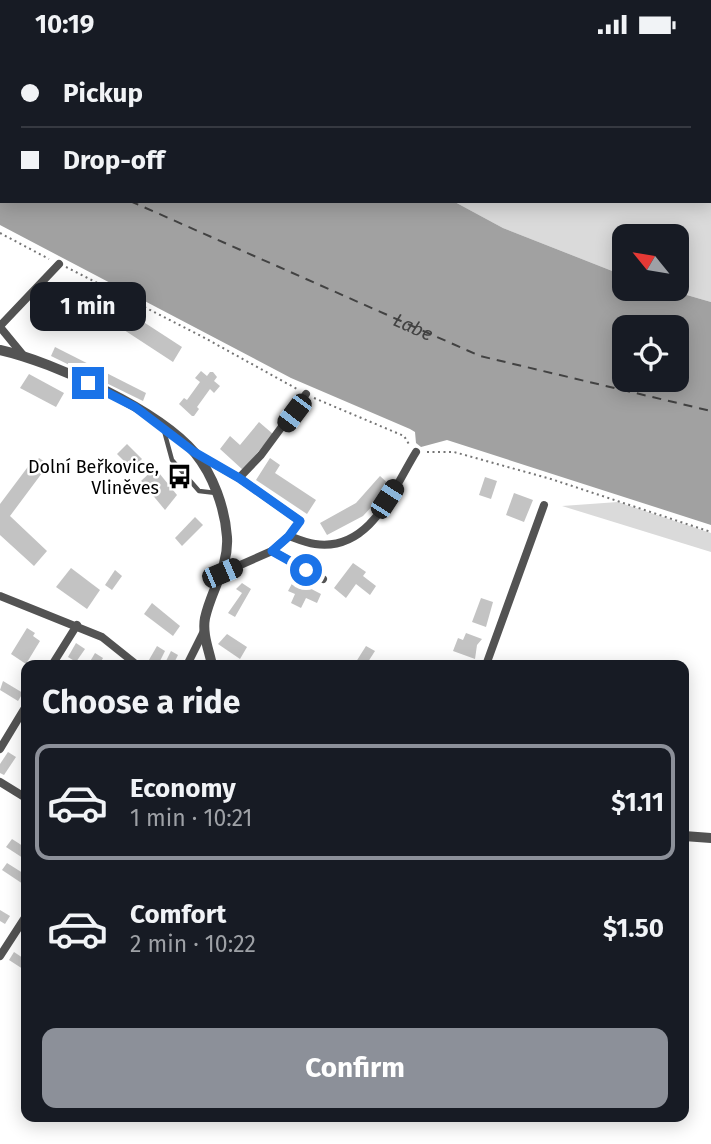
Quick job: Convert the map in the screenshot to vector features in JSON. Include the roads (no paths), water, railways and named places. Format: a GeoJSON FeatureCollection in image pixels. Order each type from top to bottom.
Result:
{"type":"FeatureCollection","features":[{"type":"Feature","properties":{"kind":"street"},"geometry":{"type":"LineString","coordinates":[[23,355],[0,326],[60,264]]}},
{"type":"Feature","properties":{"kind":"street"},"geometry":{"type":"LineString","coordinates":[[0,350],[43,362],[135,407],[194,452],[239,478],[300,521],[289,536],[272,551],[222,573]]}},
{"type":"Feature","properties":{"kind":"street"},"geometry":{"type":"LineString","coordinates":[[239,478],[261,455],[306,394]]}},
{"type":"Feature","properties":{"kind":"street"},"geometry":{"type":"LineString","coordinates":[[194,452],[207,470],[217,493],[227,537],[222,573],[205,618],[204,631],[211,660]]}},
{"type":"Feature","properties":{"kind":"street"},"geometry":{"type":"LineString","coordinates":[[289,536],[313,544],[331,545],[347,542],[360,535],[372,523],[416,453]]}},
{"type":"Feature","properties":{"kind":"street"},"geometry":{"type":"LineString","coordinates":[[488,660],[544,505]]}},
{"type":"Feature","properties":{"kind":"street"},"geometry":{"type":"LineString","coordinates":[[272,551],[323,579]]}},
{"type":"Feature","properties":{"kind":"street"},"geometry":{"type":"LineString","coordinates":[[0,596],[102,637],[131,660]]}},
{"type":"Feature","properties":{"kind":"street"},"geometry":{"type":"LineString","coordinates":[[55,660],[76,625]]}},
{"type":"Feature","properties":{"kind":"street"},"geometry":{"type":"LineString","coordinates":[[190,660],[204,631]]}},
{"type":"Feature","properties":{"kind":"street"},"geometry":{"type":"LineString","coordinates":[[0,749],[21,714]]}},
{"type":"Feature","properties":{"kind":"street"},"geometry":{"type":"LineString","coordinates":[[0,782],[21,796]]}},
{"type":"Feature","properties":{"kind":"street"},"geometry":{"type":"LineString","coordinates":[[689,836],[711,838]]}},
{"type":"Feature","properties":{"kind":"street"},"geometry":{"type":"LineString","coordinates":[[0,956],[21,924]]}},
{"type":"Feature","properties":{"kind":"lane"},"geometry":{"type":"LineString","coordinates":[[163,426],[172,460],[199,491],[217,493]]}},
{"type":"Feature","properties":{"kind":"water","name":"Labe"},"geometry":{"type":"Polygon","coordinates":[[[0,203],[457,203],[503,228],[612,271],[612,301],[690,301],[690,296],[711,302],[711,525],[447,440],[421,447],[416,443],[415,432],[291,378],[0,225],[0,203]]]}},
{"type":"Feature","properties":{"kind":"place","name":"Dolní Beřkovice, Vliněves"},"geometry":{"type":"Point","coordinates":[179,477]}}]}
